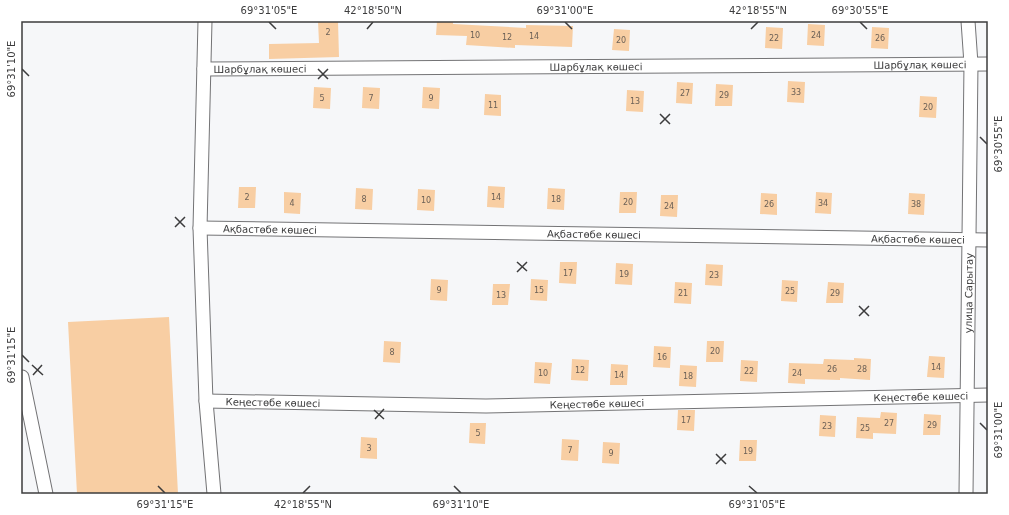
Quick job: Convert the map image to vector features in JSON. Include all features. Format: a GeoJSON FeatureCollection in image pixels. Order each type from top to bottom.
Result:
{"type":"FeatureCollection","features":[{"type":"Feature","properties":{"kind":"street"},"geometry":{"type":"LineString","coordinates":[[205,21],[200,228],[206,401],[214,494]]}},
{"type":"Feature","properties":{"kind":"street","name":"улица Сарытау"},"geometry":{"type":"LineString","coordinates":[[966,494],[971,64],[968,21]]}},
{"type":"Feature","properties":{"kind":"street","name":"Шарбұлақ көшесі"},"geometry":{"type":"LineString","coordinates":[[204,69],[988,64]]}},
{"type":"Feature","properties":{"kind":"street","name":"Ақбастөбе көшесі"},"geometry":{"type":"LineString","coordinates":[[200,228],[988,240]]}},
{"type":"Feature","properties":{"kind":"street"},"geometry":{"type":"LineString","coordinates":[[22,377],[46,494]]}},
{"type":"Feature","properties":{"kind":"street","name":"Кеңестөбе көшесі"},"geometry":{"type":"LineString","coordinates":[[206,401],[486,406],[968,395],[988,396]]}},
{"type":"Feature","properties":{"kind":"building"},"geometry":{"type":"Polygon","coordinates":[[[318,21],[338,21],[339,57],[269,59],[269,44],[319,43],[318,21]]]}},
{"type":"Feature","properties":{"kind":"building"},"geometry":{"type":"Polygon","coordinates":[[[437,21],[453,21],[453,24],[526,28],[526,25],[573,26],[572,47],[515,45],[515,48],[466,45],[467,36],[436,35],[437,21]]]}},
{"type":"Feature","properties":{"kind":"building"},"geometry":{"type":"Polygon","coordinates":[[[808,24],[825,25],[824,46],[807,45],[808,24]]]}},
{"type":"Feature","properties":{"kind":"building"},"geometry":{"type":"Polygon","coordinates":[[[766,27],[783,28],[782,49],[765,48],[766,27]]]}},
{"type":"Feature","properties":{"kind":"building"},"geometry":{"type":"Polygon","coordinates":[[[872,27],[889,28],[888,49],[871,48],[872,27]]]}},
{"type":"Feature","properties":{"kind":"building"},"geometry":{"type":"Polygon","coordinates":[[[614,29],[630,30],[629,51],[612,50],[614,29]]]}},
{"type":"Feature","properties":{"kind":"building"},"geometry":{"type":"Polygon","coordinates":[[[788,81],[805,82],[804,103],[787,102],[788,81]]]}},
{"type":"Feature","properties":{"kind":"building"},"geometry":{"type":"Polygon","coordinates":[[[677,82],[693,83],[692,104],[676,103],[677,82]]]}},
{"type":"Feature","properties":{"kind":"building"},"geometry":{"type":"Polygon","coordinates":[[[716,84],[733,85],[732,106],[715,106],[716,84]]]}},
{"type":"Feature","properties":{"kind":"building"},"geometry":{"type":"Polygon","coordinates":[[[314,87],[331,88],[330,109],[313,108],[314,87]]]}},
{"type":"Feature","properties":{"kind":"building"},"geometry":{"type":"Polygon","coordinates":[[[363,87],[380,88],[379,109],[362,108],[363,87]]]}},
{"type":"Feature","properties":{"kind":"building"},"geometry":{"type":"Polygon","coordinates":[[[423,87],[440,88],[439,109],[422,108],[423,87]]]}},
{"type":"Feature","properties":{"kind":"building"},"geometry":{"type":"Polygon","coordinates":[[[627,90],[644,91],[643,112],[626,111],[627,90]]]}},
{"type":"Feature","properties":{"kind":"building"},"geometry":{"type":"Polygon","coordinates":[[[485,94],[501,95],[501,116],[484,115],[485,94]]]}},
{"type":"Feature","properties":{"kind":"building"},"geometry":{"type":"Polygon","coordinates":[[[920,96],[937,97],[936,118],[919,117],[920,96]]]}},
{"type":"Feature","properties":{"kind":"building"},"geometry":{"type":"Polygon","coordinates":[[[488,186],[505,187],[504,208],[487,207],[488,186]]]}},
{"type":"Feature","properties":{"kind":"building"},"geometry":{"type":"Polygon","coordinates":[[[239,187],[256,187],[255,208],[238,208],[239,187]]]}},
{"type":"Feature","properties":{"kind":"building"},"geometry":{"type":"Polygon","coordinates":[[[356,188],[373,189],[372,210],[355,209],[356,188]]]}},
{"type":"Feature","properties":{"kind":"building"},"geometry":{"type":"Polygon","coordinates":[[[548,188],[565,189],[564,210],[547,209],[548,188]]]}},
{"type":"Feature","properties":{"kind":"building"},"geometry":{"type":"Polygon","coordinates":[[[418,189],[435,190],[434,211],[417,210],[418,189]]]}},
{"type":"Feature","properties":{"kind":"building"},"geometry":{"type":"Polygon","coordinates":[[[284,192],[301,193],[300,214],[284,213],[284,192]]]}},
{"type":"Feature","properties":{"kind":"building"},"geometry":{"type":"Polygon","coordinates":[[[620,192],[637,192],[636,213],[619,213],[620,192]]]}},
{"type":"Feature","properties":{"kind":"building"},"geometry":{"type":"Polygon","coordinates":[[[816,192],[832,193],[831,214],[815,213],[816,192]]]}},
{"type":"Feature","properties":{"kind":"building"},"geometry":{"type":"Polygon","coordinates":[[[761,193],[777,194],[777,215],[760,214],[761,193]]]}},
{"type":"Feature","properties":{"kind":"building"},"geometry":{"type":"Polygon","coordinates":[[[909,193],[925,194],[924,215],[908,214],[909,193]]]}},
{"type":"Feature","properties":{"kind":"building"},"geometry":{"type":"Polygon","coordinates":[[[661,195],[678,195],[677,217],[660,216],[661,195]]]}},
{"type":"Feature","properties":{"kind":"building"},"geometry":{"type":"Polygon","coordinates":[[[560,262],[577,262],[576,284],[559,283],[560,262]]]}},
{"type":"Feature","properties":{"kind":"building"},"geometry":{"type":"Polygon","coordinates":[[[616,263],[633,264],[632,285],[615,284],[616,263]]]}},
{"type":"Feature","properties":{"kind":"building"},"geometry":{"type":"Polygon","coordinates":[[[706,264],[723,265],[722,286],[705,285],[706,264]]]}},
{"type":"Feature","properties":{"kind":"building"},"geometry":{"type":"Polygon","coordinates":[[[431,279],[448,280],[447,301],[430,300],[431,279]]]}},
{"type":"Feature","properties":{"kind":"building"},"geometry":{"type":"Polygon","coordinates":[[[531,279],[548,280],[547,301],[530,300],[531,279]]]}},
{"type":"Feature","properties":{"kind":"building"},"geometry":{"type":"Polygon","coordinates":[[[782,280],[798,281],[797,302],[781,301],[782,280]]]}},
{"type":"Feature","properties":{"kind":"building"},"geometry":{"type":"Polygon","coordinates":[[[675,282],[692,283],[691,304],[674,303],[675,282]]]}},
{"type":"Feature","properties":{"kind":"building"},"geometry":{"type":"Polygon","coordinates":[[[828,282],[844,283],[843,303],[826,303],[828,282]]]}},
{"type":"Feature","properties":{"kind":"building"},"geometry":{"type":"Polygon","coordinates":[[[493,284],[510,284],[508,305],[492,305],[493,284]]]}},
{"type":"Feature","properties":{"kind":"building"},"geometry":{"type":"Polygon","coordinates":[[[169,317],[178,494],[77,494],[68,322],[169,317]]]}},
{"type":"Feature","properties":{"kind":"building"},"geometry":{"type":"Polygon","coordinates":[[[384,341],[401,342],[400,363],[383,362],[384,341]]]}},
{"type":"Feature","properties":{"kind":"building"},"geometry":{"type":"Polygon","coordinates":[[[707,341],[724,341],[723,362],[706,362],[707,341]]]}},
{"type":"Feature","properties":{"kind":"building"},"geometry":{"type":"Polygon","coordinates":[[[654,346],[671,347],[670,368],[653,367],[654,346]]]}},
{"type":"Feature","properties":{"kind":"building"},"geometry":{"type":"Polygon","coordinates":[[[929,356],[945,357],[944,378],[927,377],[929,356]]]}},
{"type":"Feature","properties":{"kind":"building"},"geometry":{"type":"Polygon","coordinates":[[[854,358],[871,359],[870,380],[840,378],[840,380],[805,379],[805,384],[788,383],[789,363],[823,364],[824,359],[854,360],[854,358]]]}},
{"type":"Feature","properties":{"kind":"building"},"geometry":{"type":"Polygon","coordinates":[[[572,359],[589,360],[588,381],[571,380],[572,359]]]}},
{"type":"Feature","properties":{"kind":"building"},"geometry":{"type":"Polygon","coordinates":[[[741,360],[758,361],[757,382],[740,381],[741,360]]]}},
{"type":"Feature","properties":{"kind":"building"},"geometry":{"type":"Polygon","coordinates":[[[535,362],[552,363],[550,384],[534,383],[535,362]]]}},
{"type":"Feature","properties":{"kind":"building"},"geometry":{"type":"Polygon","coordinates":[[[611,364],[628,365],[627,385],[610,385],[611,364]]]}},
{"type":"Feature","properties":{"kind":"building"},"geometry":{"type":"Polygon","coordinates":[[[680,365],[697,366],[696,387],[679,386],[680,365]]]}},
{"type":"Feature","properties":{"kind":"building"},"geometry":{"type":"Polygon","coordinates":[[[678,410],[695,410],[694,431],[677,430],[678,410]]]}},
{"type":"Feature","properties":{"kind":"building"},"geometry":{"type":"Polygon","coordinates":[[[881,412],[897,413],[896,434],[873,433],[873,439],[856,438],[857,417],[880,418],[881,412]]]}},
{"type":"Feature","properties":{"kind":"building"},"geometry":{"type":"Polygon","coordinates":[[[924,414],[941,415],[940,435],[923,435],[924,414]]]}},
{"type":"Feature","properties":{"kind":"building"},"geometry":{"type":"Polygon","coordinates":[[[820,415],[836,416],[835,437],[819,436],[820,415]]]}},
{"type":"Feature","properties":{"kind":"building"},"geometry":{"type":"Polygon","coordinates":[[[470,423],[486,423],[485,444],[469,443],[470,423]]]}},
{"type":"Feature","properties":{"kind":"building"},"geometry":{"type":"Polygon","coordinates":[[[361,437],[377,438],[377,459],[360,458],[361,437]]]}},
{"type":"Feature","properties":{"kind":"building"},"geometry":{"type":"Polygon","coordinates":[[[562,439],[579,440],[578,461],[561,460],[562,439]]]}},
{"type":"Feature","properties":{"kind":"building"},"geometry":{"type":"Polygon","coordinates":[[[740,440],[757,440],[756,461],[739,461],[740,440]]]}},
{"type":"Feature","properties":{"kind":"building"},"geometry":{"type":"Polygon","coordinates":[[[603,442],[620,443],[619,464],[602,463],[603,442]]]}}]}
